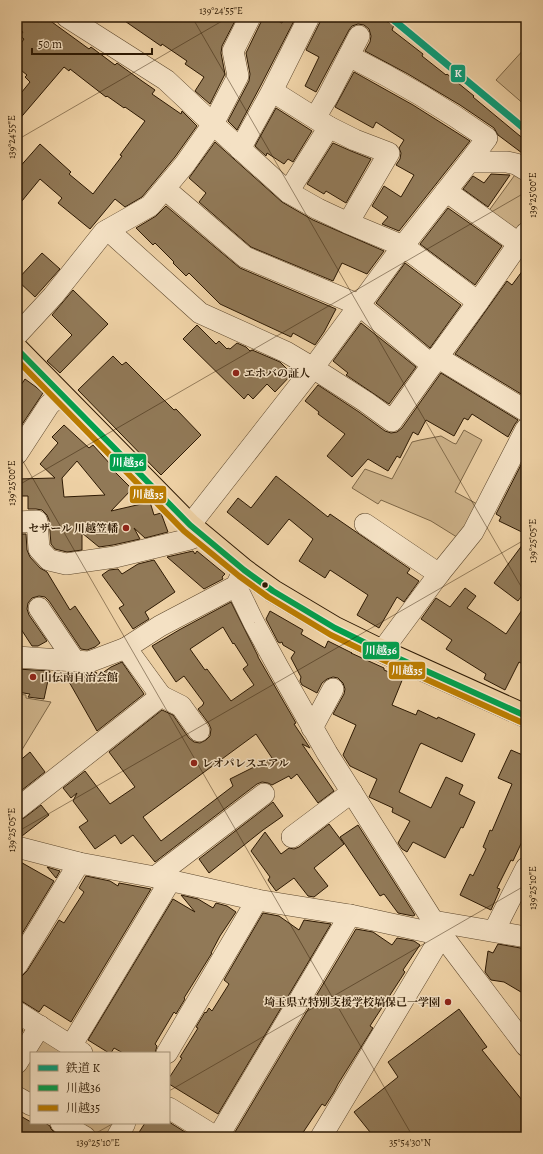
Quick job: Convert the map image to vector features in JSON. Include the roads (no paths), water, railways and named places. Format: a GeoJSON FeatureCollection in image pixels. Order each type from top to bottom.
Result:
{"type":"FeatureCollection","features":[{"type":"Feature","properties":{"kind":"main road"},"geometry":{"type":"LineString","coordinates":[[17,349],[195,530],[240,578],[273,591],[335,628],[382,651],[526,716]]}},
{"type":"Feature","properties":{"kind":"street"},"geometry":{"type":"LineString","coordinates":[[67,17],[166,80],[288,192],[318,209],[403,246],[478,302]]}},
{"type":"Feature","properties":{"kind":"street"},"geometry":{"type":"LineString","coordinates":[[17,334],[53,296],[104,232],[150,206],[185,164],[213,124],[238,76],[233,51],[250,17]]}},
{"type":"Feature","properties":{"kind":"street"},"geometry":{"type":"LineString","coordinates":[[240,149],[272,91],[309,17]]}},
{"type":"Feature","properties":{"kind":"street"},"geometry":{"type":"LineString","coordinates":[[288,192],[322,122],[349,56],[359,36]]}},
{"type":"Feature","properties":{"kind":"street"},"geometry":{"type":"LineString","coordinates":[[17,522],[37,521],[39,549],[49,560],[66,564],[115,557],[190,539],[195,530],[359,305],[487,138],[466,123],[392,78],[349,56]]}},
{"type":"Feature","properties":{"kind":"street"},"geometry":{"type":"LineString","coordinates":[[272,91],[322,122],[355,140],[389,153],[348,223]]}},
{"type":"Feature","properties":{"kind":"street"},"geometry":{"type":"LineString","coordinates":[[469,162],[507,162],[516,164],[526,170]]}},
{"type":"Feature","properties":{"kind":"street"},"geometry":{"type":"LineString","coordinates":[[165,189],[245,258],[359,305],[434,361],[526,411]]}},
{"type":"Feature","properties":{"kind":"street"},"geometry":{"type":"LineString","coordinates":[[108,230],[200,313],[286,352],[366,402],[392,421],[522,238],[446,192]]}},
{"type":"Feature","properties":{"kind":"street"},"geometry":{"type":"LineString","coordinates":[[17,454],[49,405],[61,394]]}},
{"type":"Feature","properties":{"kind":"street"},"geometry":{"type":"LineString","coordinates":[[382,651],[439,574],[473,532],[526,431]]}},
{"type":"Feature","properties":{"kind":"street"},"geometry":{"type":"LineString","coordinates":[[365,524],[439,574]]}},
{"type":"Feature","properties":{"kind":"street"},"geometry":{"type":"LineString","coordinates":[[21,652],[89,662],[126,648],[240,578],[257,629],[312,728],[437,928],[526,1046]]}},
{"type":"Feature","properties":{"kind":"street"},"geometry":{"type":"LineString","coordinates":[[40,608],[74,660]]}},
{"type":"Feature","properties":{"kind":"street"},"geometry":{"type":"LineString","coordinates":[[126,648],[161,696],[181,706],[199,731]]}},
{"type":"Feature","properties":{"kind":"street"},"geometry":{"type":"LineString","coordinates":[[312,728],[333,689]]}},
{"type":"Feature","properties":{"kind":"street"},"geometry":{"type":"LineString","coordinates":[[17,809],[161,696]]}},
{"type":"Feature","properties":{"kind":"street"},"geometry":{"type":"LineString","coordinates":[[292,837],[352,792]]}},
{"type":"Feature","properties":{"kind":"street"},"geometry":{"type":"LineString","coordinates":[[17,1012],[76,1050],[162,879],[264,794]]}},
{"type":"Feature","properties":{"kind":"street"},"geometry":{"type":"LineString","coordinates":[[17,846],[79,863],[162,879],[257,900],[437,928],[494,931],[526,937]]}},
{"type":"Feature","properties":{"kind":"street"},"geometry":{"type":"LineString","coordinates":[[17,964],[79,863]]}},
{"type":"Feature","properties":{"kind":"street"},"geometry":{"type":"LineString","coordinates":[[494,931],[526,868]]}},
{"type":"Feature","properties":{"kind":"street"},"geometry":{"type":"LineString","coordinates":[[168,1052],[257,900]]}},
{"type":"Feature","properties":{"kind":"street"},"geometry":{"type":"LineString","coordinates":[[170,1109],[217,1137],[350,915]]}},
{"type":"Feature","properties":{"kind":"street"},"geometry":{"type":"LineString","coordinates":[[321,1137],[437,928]]}},
{"type":"Feature","properties":{"kind":"street"},"geometry":{"type":"LineString","coordinates":[[17,1063],[40,1026]]}},
{"type":"Feature","properties":{"kind":"street"},"geometry":{"type":"LineString","coordinates":[[17,1097],[30,1104]]}},
{"type":"Feature","properties":{"kind":"street"},"geometry":{"type":"LineString","coordinates":[[63,1124],[85,1137]]}},
{"type":"Feature","properties":{"kind":"street"},"geometry":{"type":"LineString","coordinates":[[116,1137],[124,1124]]}},
{"type":"Feature","properties":{"kind":"rail line","name":"K"},"geometry":{"type":"LineString","coordinates":[[390,17],[526,130]]}},
{"type":"Feature","properties":{"kind":"place","name":"エホバの証人"},"geometry":{"type":"Point","coordinates":[236,373]}},
{"type":"Feature","properties":{"kind":"place","name":"セザール 川越笠幡"},"geometry":{"type":"Point","coordinates":[126,528]}},
{"type":"Feature","properties":{"kind":"place","name":"山伝南自治会館"},"geometry":{"type":"Point","coordinates":[33,677]}},
{"type":"Feature","properties":{"kind":"place","name":"レオパレスエアル"},"geometry":{"type":"Point","coordinates":[194,763]}},
{"type":"Feature","properties":{"kind":"place","name":"埼玉県立特別支援学校塙保己一学園"},"geometry":{"type":"Point","coordinates":[448,1002]}}]}
